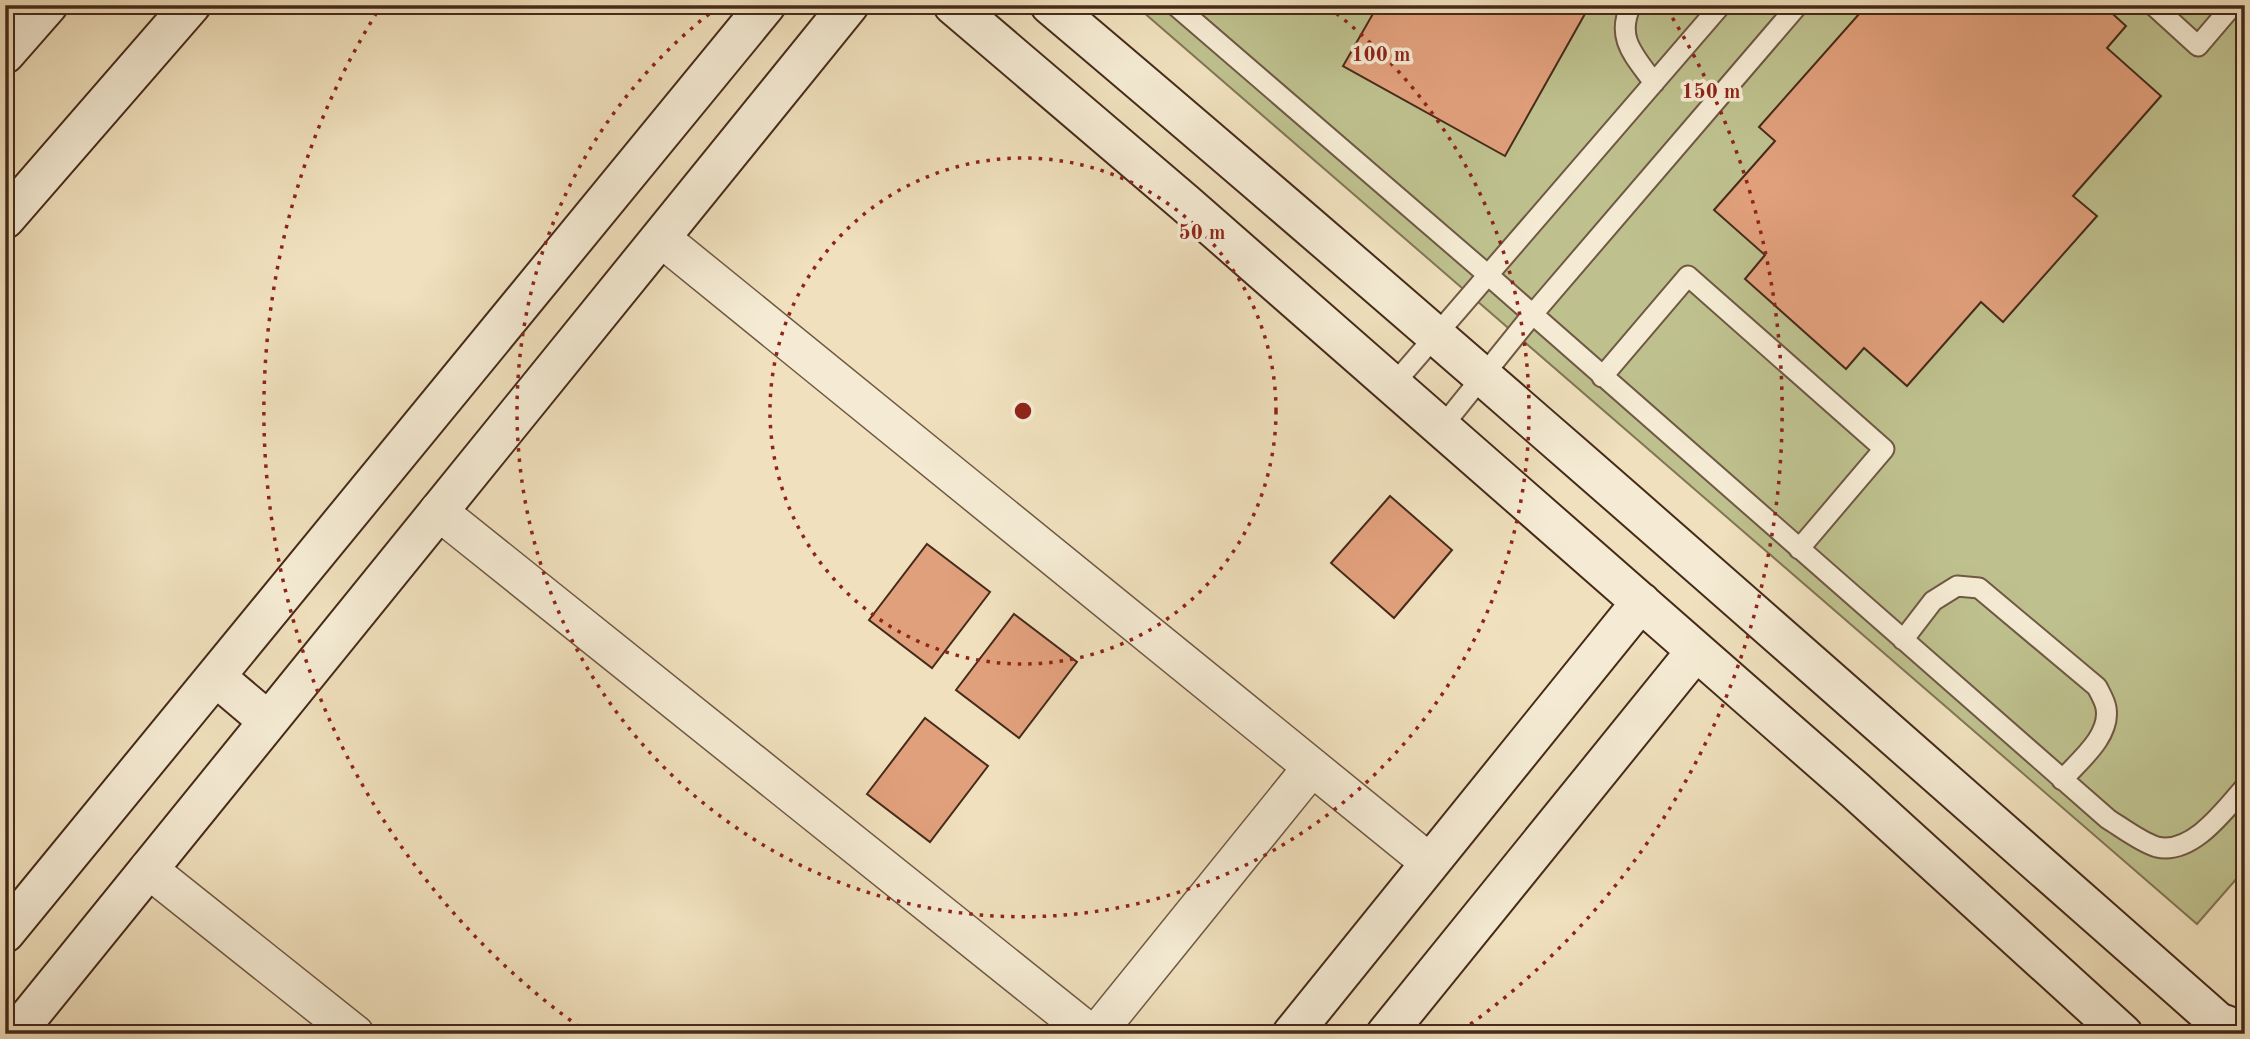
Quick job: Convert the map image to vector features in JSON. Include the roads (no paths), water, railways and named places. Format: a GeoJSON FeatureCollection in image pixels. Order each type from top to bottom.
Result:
{"type":"FeatureCollection","features":[{"type":"Feature","properties":{"kind":"street"},"geometry":{"type":"LineString","coordinates":[[5,54],[48,5]]}},
{"type":"Feature","properties":{"kind":"street"},"geometry":{"type":"LineString","coordinates":[[5,219],[191,5]]}},
{"type":"Feature","properties":{"kind":"street"},"geometry":{"type":"LineString","coordinates":[[5,933],[766,5]]}},
{"type":"Feature","properties":{"kind":"street"},"geometry":{"type":"LineString","coordinates":[[15,1034],[849,5]]}},
{"type":"Feature","properties":{"kind":"street"},"geometry":{"type":"LineString","coordinates":[[953,5],[1185,203],[1857,791],[2123,1034]]}},
{"type":"Feature","properties":{"kind":"street"},"geometry":{"type":"LineString","coordinates":[[1050,5],[1435,336],[2218,1022],[2245,1032]]}},
{"type":"Feature","properties":{"kind":"street"},"geometry":{"type":"LineString","coordinates":[[661,238],[1430,863]]}},
{"type":"Feature","properties":{"kind":"street"},"geometry":{"type":"LineString","coordinates":[[438,511],[1094,1034],[1312,767]]}},
{"type":"Feature","properties":{"kind":"street"},"geometry":{"type":"LineString","coordinates":[[1292,1034],[1641,602]]}},
{"type":"Feature","properties":{"kind":"street"},"geometry":{"type":"LineString","coordinates":[[1386,1034],[1696,650]]}},
{"type":"Feature","properties":{"kind":"street"},"geometry":{"type":"LineString","coordinates":[[216,677],[268,721]]}},
{"type":"Feature","properties":{"kind":"street"},"geometry":{"type":"LineString","coordinates":[[148,869],[355,1034]]}},
{"type":"Feature","properties":{"kind":"lane"},"geometry":{"type":"LineString","coordinates":[[1175,5],[1488,275],[2108,820],[2157,847],[2187,844],[2214,822],[2245,787]]}},
{"type":"Feature","properties":{"kind":"lane"},"geometry":{"type":"LineString","coordinates":[[1631,5],[1625,18],[1626,43],[1654,83]]}},
{"type":"Feature","properties":{"kind":"lane"},"geometry":{"type":"LineString","coordinates":[[1393,385],[1721,5]]}},
{"type":"Feature","properties":{"kind":"lane"},"geometry":{"type":"LineString","coordinates":[[1441,428],[1532,315],[1798,5]]}},
{"type":"Feature","properties":{"kind":"lane"},"geometry":{"type":"LineString","coordinates":[[2153,5],[2198,46],[2233,5]]}},
{"type":"Feature","properties":{"kind":"lane"},"geometry":{"type":"LineString","coordinates":[[1602,377],[1688,276],[1884,449],[1799,549]]}},
{"type":"Feature","properties":{"kind":"lane"},"geometry":{"type":"LineString","coordinates":[[1903,640],[1933,601],[1957,586],[1979,589],[2097,687],[2106,708],[2104,728],[2090,749],[2062,780]]}}]}
